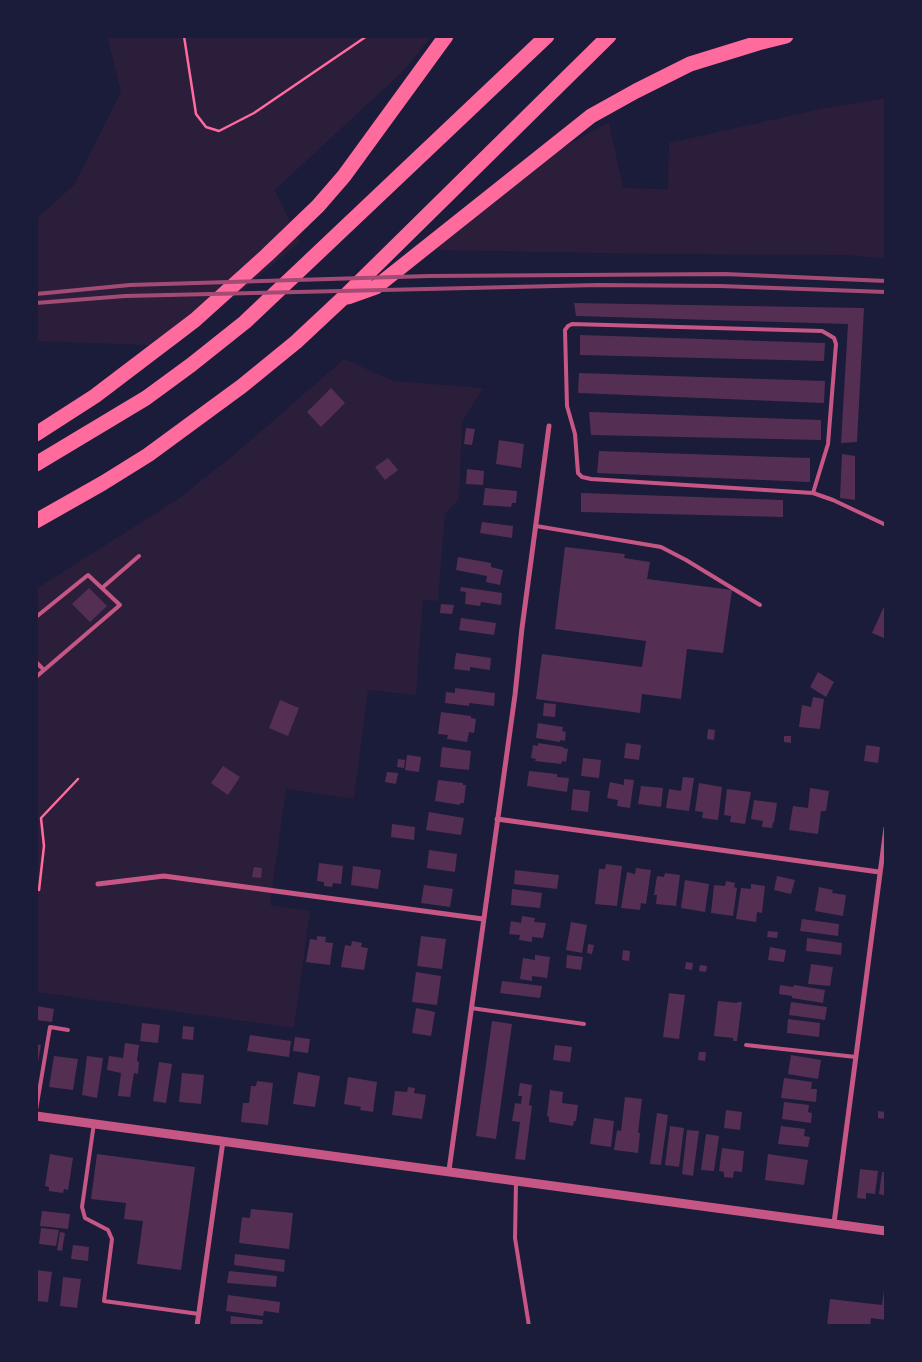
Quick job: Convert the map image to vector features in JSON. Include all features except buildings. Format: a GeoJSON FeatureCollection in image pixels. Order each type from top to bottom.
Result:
{"type":"FeatureCollection","features":[{"type":"Feature","properties":{"kind":"highway"},"geometry":{"type":"LineString","coordinates":[[36,434],[96,396],[195,320],[318,206],[344,176],[446,36]]}},
{"type":"Feature","properties":{"kind":"highway"},"geometry":{"type":"LineString","coordinates":[[36,464],[146,398],[245,322],[547,36]]}},
{"type":"Feature","properties":{"kind":"highway"},"geometry":{"type":"LineString","coordinates":[[36,521],[126,469],[190,425],[296,342],[609,36]]}},
{"type":"Feature","properties":{"kind":"highway"},"geometry":{"type":"LineString","coordinates":[[342,299],[376,287],[591,116],[690,64],[786,36]]}},
{"type":"Feature","properties":{"kind":"street"},"geometry":{"type":"LineString","coordinates":[[449,1170],[515,695],[549,426]]}},
{"type":"Feature","properties":{"kind":"street"},"geometry":{"type":"LineString","coordinates":[[497,819],[880,872]]}},
{"type":"Feature","properties":{"kind":"street"},"geometry":{"type":"LineString","coordinates":[[834,1224],[886,828]]}},
{"type":"Feature","properties":{"kind":"street"},"geometry":{"type":"LineString","coordinates":[[98,884],[164,876],[483,919]]}},
{"type":"Feature","properties":{"kind":"street"},"geometry":{"type":"LineString","coordinates":[[36,1116],[449,1170],[886,1231]]}},
{"type":"Feature","properties":{"kind":"street"},"geometry":{"type":"LineString","coordinates":[[197,1326],[223,1141]]}},
{"type":"Feature","properties":{"kind":"lane"},"geometry":{"type":"LineString","coordinates":[[813,493],[828,444],[836,344],[834,338],[829,334],[822,331],[572,324],[564,330],[567,406],[574,434],[578,472],[582,477],[591,480],[813,493],[833,500],[886,525]]}},
{"type":"Feature","properties":{"kind":"lane"},"geometry":{"type":"LineString","coordinates":[[536,526],[661,548],[686,560],[760,605]]}},
{"type":"Feature","properties":{"kind":"lane"},"geometry":{"type":"LineString","coordinates":[[102,588],[139,556]]}},
{"type":"Feature","properties":{"kind":"lane"},"geometry":{"type":"LineString","coordinates":[[36,617],[88,575],[120,605],[36,677]]}},
{"type":"Feature","properties":{"kind":"lane"},"geometry":{"type":"LineString","coordinates":[[36,662],[44,670]]}},
{"type":"Feature","properties":{"kind":"lane"},"geometry":{"type":"LineString","coordinates":[[471,1008],[584,1024]]}},
{"type":"Feature","properties":{"kind":"lane"},"geometry":{"type":"LineString","coordinates":[[36,1110],[50,1027],[68,1030]]}},
{"type":"Feature","properties":{"kind":"lane"},"geometry":{"type":"LineString","coordinates":[[746,1045],[856,1057]]}},
{"type":"Feature","properties":{"kind":"lane"},"geometry":{"type":"LineString","coordinates":[[94,1123],[82,1206],[85,1218],[108,1230],[112,1239],[104,1301],[199,1314]]}},
{"type":"Feature","properties":{"kind":"lane"},"geometry":{"type":"LineString","coordinates":[[516,1180],[515,1238],[528,1326]]}},
{"type":"Feature","properties":{"kind":"path"},"geometry":{"type":"LineString","coordinates":[[184,36],[196,114],[206,127],[219,131],[254,113],[367,36]]}},
{"type":"Feature","properties":{"kind":"path"},"geometry":{"type":"LineString","coordinates":[[39,890],[44,846],[41,818],[78,779]]}},
{"type":"Feature","properties":{"kind":"shaded area"},"geometry":{"type":"Polygon","coordinates":[[[107,36],[432,36],[402,72],[275,190],[300,242],[175,346],[36,341],[36,219],[74,185],[121,92],[107,36]]]}},
{"type":"Feature","properties":{"kind":"shaded area"},"geometry":{"type":"Polygon","coordinates":[[[886,98],[886,259],[847,255],[434,250],[536,163],[609,122],[623,188],[668,189],[669,143],[825,108],[886,98]]]}},
{"type":"Feature","properties":{"kind":"shaded area"},"geometry":{"type":"Polygon","coordinates":[[[344,359],[394,381],[483,388],[462,422],[459,499],[445,514],[438,601],[423,600],[416,695],[368,690],[354,799],[286,789],[270,905],[310,911],[294,1028],[36,992],[36,589],[178,499],[236,453],[344,359]]]}},
{"type":"Feature","properties":{"kind":"railway"},"geometry":{"type":"LineString","coordinates":[[36,294],[130,285],[429,276],[725,274],[886,281]]}},
{"type":"Feature","properties":{"kind":"railway"},"geometry":{"type":"LineString","coordinates":[[36,303],[125,296],[598,285],[720,286],[886,292]]}}]}
